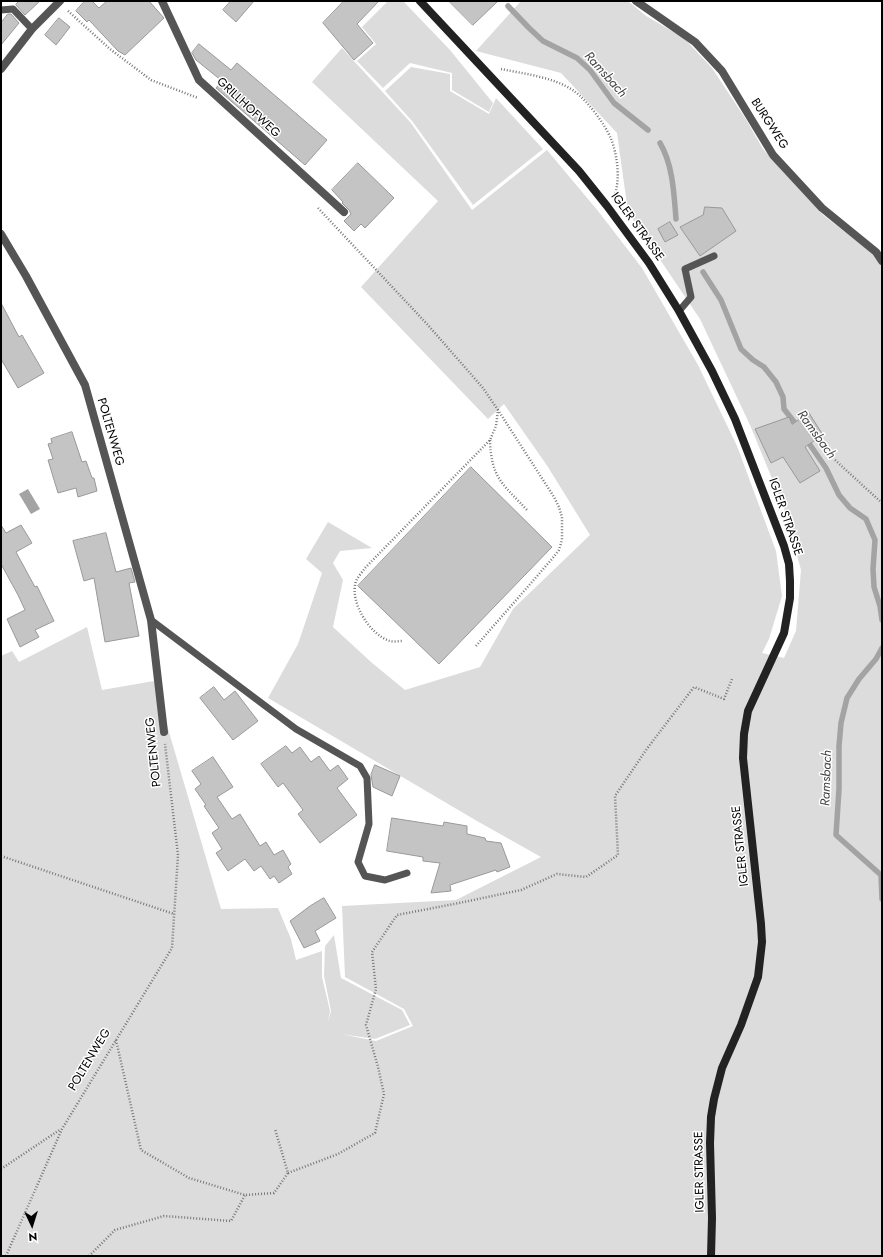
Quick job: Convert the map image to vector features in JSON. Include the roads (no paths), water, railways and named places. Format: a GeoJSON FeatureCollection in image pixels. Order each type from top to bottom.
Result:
{"type":"FeatureCollection","features":[{"type":"Feature","properties":{"kind":"main road","name":"IGLER STRASSE"},"geometry":{"type":"LineString","coordinates":[[420,1],[579,171],[649,263],[679,311],[712,371],[735,418],[784,546],[790,580],[790,598],[784,633],[748,710],[744,734],[743,758],[762,942],[758,977],[741,1025],[722,1068],[712,1111],[710,1143],[712,1218],[711,1256]]}},
{"type":"Feature","properties":{"kind":"street","name":"GRILLHOFWEG"},"geometry":{"type":"LineString","coordinates":[[162,1],[199,80],[344,212]]}},
{"type":"Feature","properties":{"kind":"street","name":"BURGWEG"},"geometry":{"type":"LineString","coordinates":[[636,1],[695,42],[722,71],[773,155],[822,208],[876,252],[882,261]]}},
{"type":"Feature","properties":{"kind":"street"},"geometry":{"type":"LineString","coordinates":[[1,69],[32,29],[59,2]]}},
{"type":"Feature","properties":{"kind":"street","name":"POLTENWEG"},"geometry":{"type":"LineString","coordinates":[[1,234],[26,276],[85,385],[151,620],[164,732]]}},
{"type":"Feature","properties":{"kind":"lane"},"geometry":{"type":"LineString","coordinates":[[1,10],[13,9],[32,29]]}},
{"type":"Feature","properties":{"kind":"lane"},"geometry":{"type":"LineString","coordinates":[[679,311],[691,297],[685,269],[714,256]]}},
{"type":"Feature","properties":{"kind":"lane"},"geometry":{"type":"LineString","coordinates":[[151,620],[296,729],[360,766],[367,778],[369,824],[358,862],[365,876],[385,880],[407,873]]}},
{"type":"Feature","properties":{"kind":"waterway","name":"Ramsbach"},"geometry":{"type":"LineString","coordinates":[[508,6],[543,41],[577,58],[590,70],[614,103],[648,130]]}},
{"type":"Feature","properties":{"kind":"waterway","name":"Ramsbach"},"geometry":{"type":"LineString","coordinates":[[660,143],[668,161],[670,170],[676,219]]}},
{"type":"Feature","properties":{"kind":"waterway","name":"Ramsbach"},"geometry":{"type":"LineString","coordinates":[[703,272],[721,300],[741,349],[753,360],[764,367],[776,382],[783,397],[784,409],[799,428]]}},
{"type":"Feature","properties":{"kind":"waterway","name":"Ramsbach"},"geometry":{"type":"LineString","coordinates":[[806,439],[826,468],[839,495],[850,508],[866,519],[875,540],[873,569],[874,587],[880,606],[882,620]]}},
{"type":"Feature","properties":{"kind":"waterway","name":"Ramsbach"},"geometry":{"type":"LineString","coordinates":[[882,648],[876,659],[859,679],[847,698],[841,723],[839,746],[839,789],[836,835],[881,875],[882,899]]}}]}
